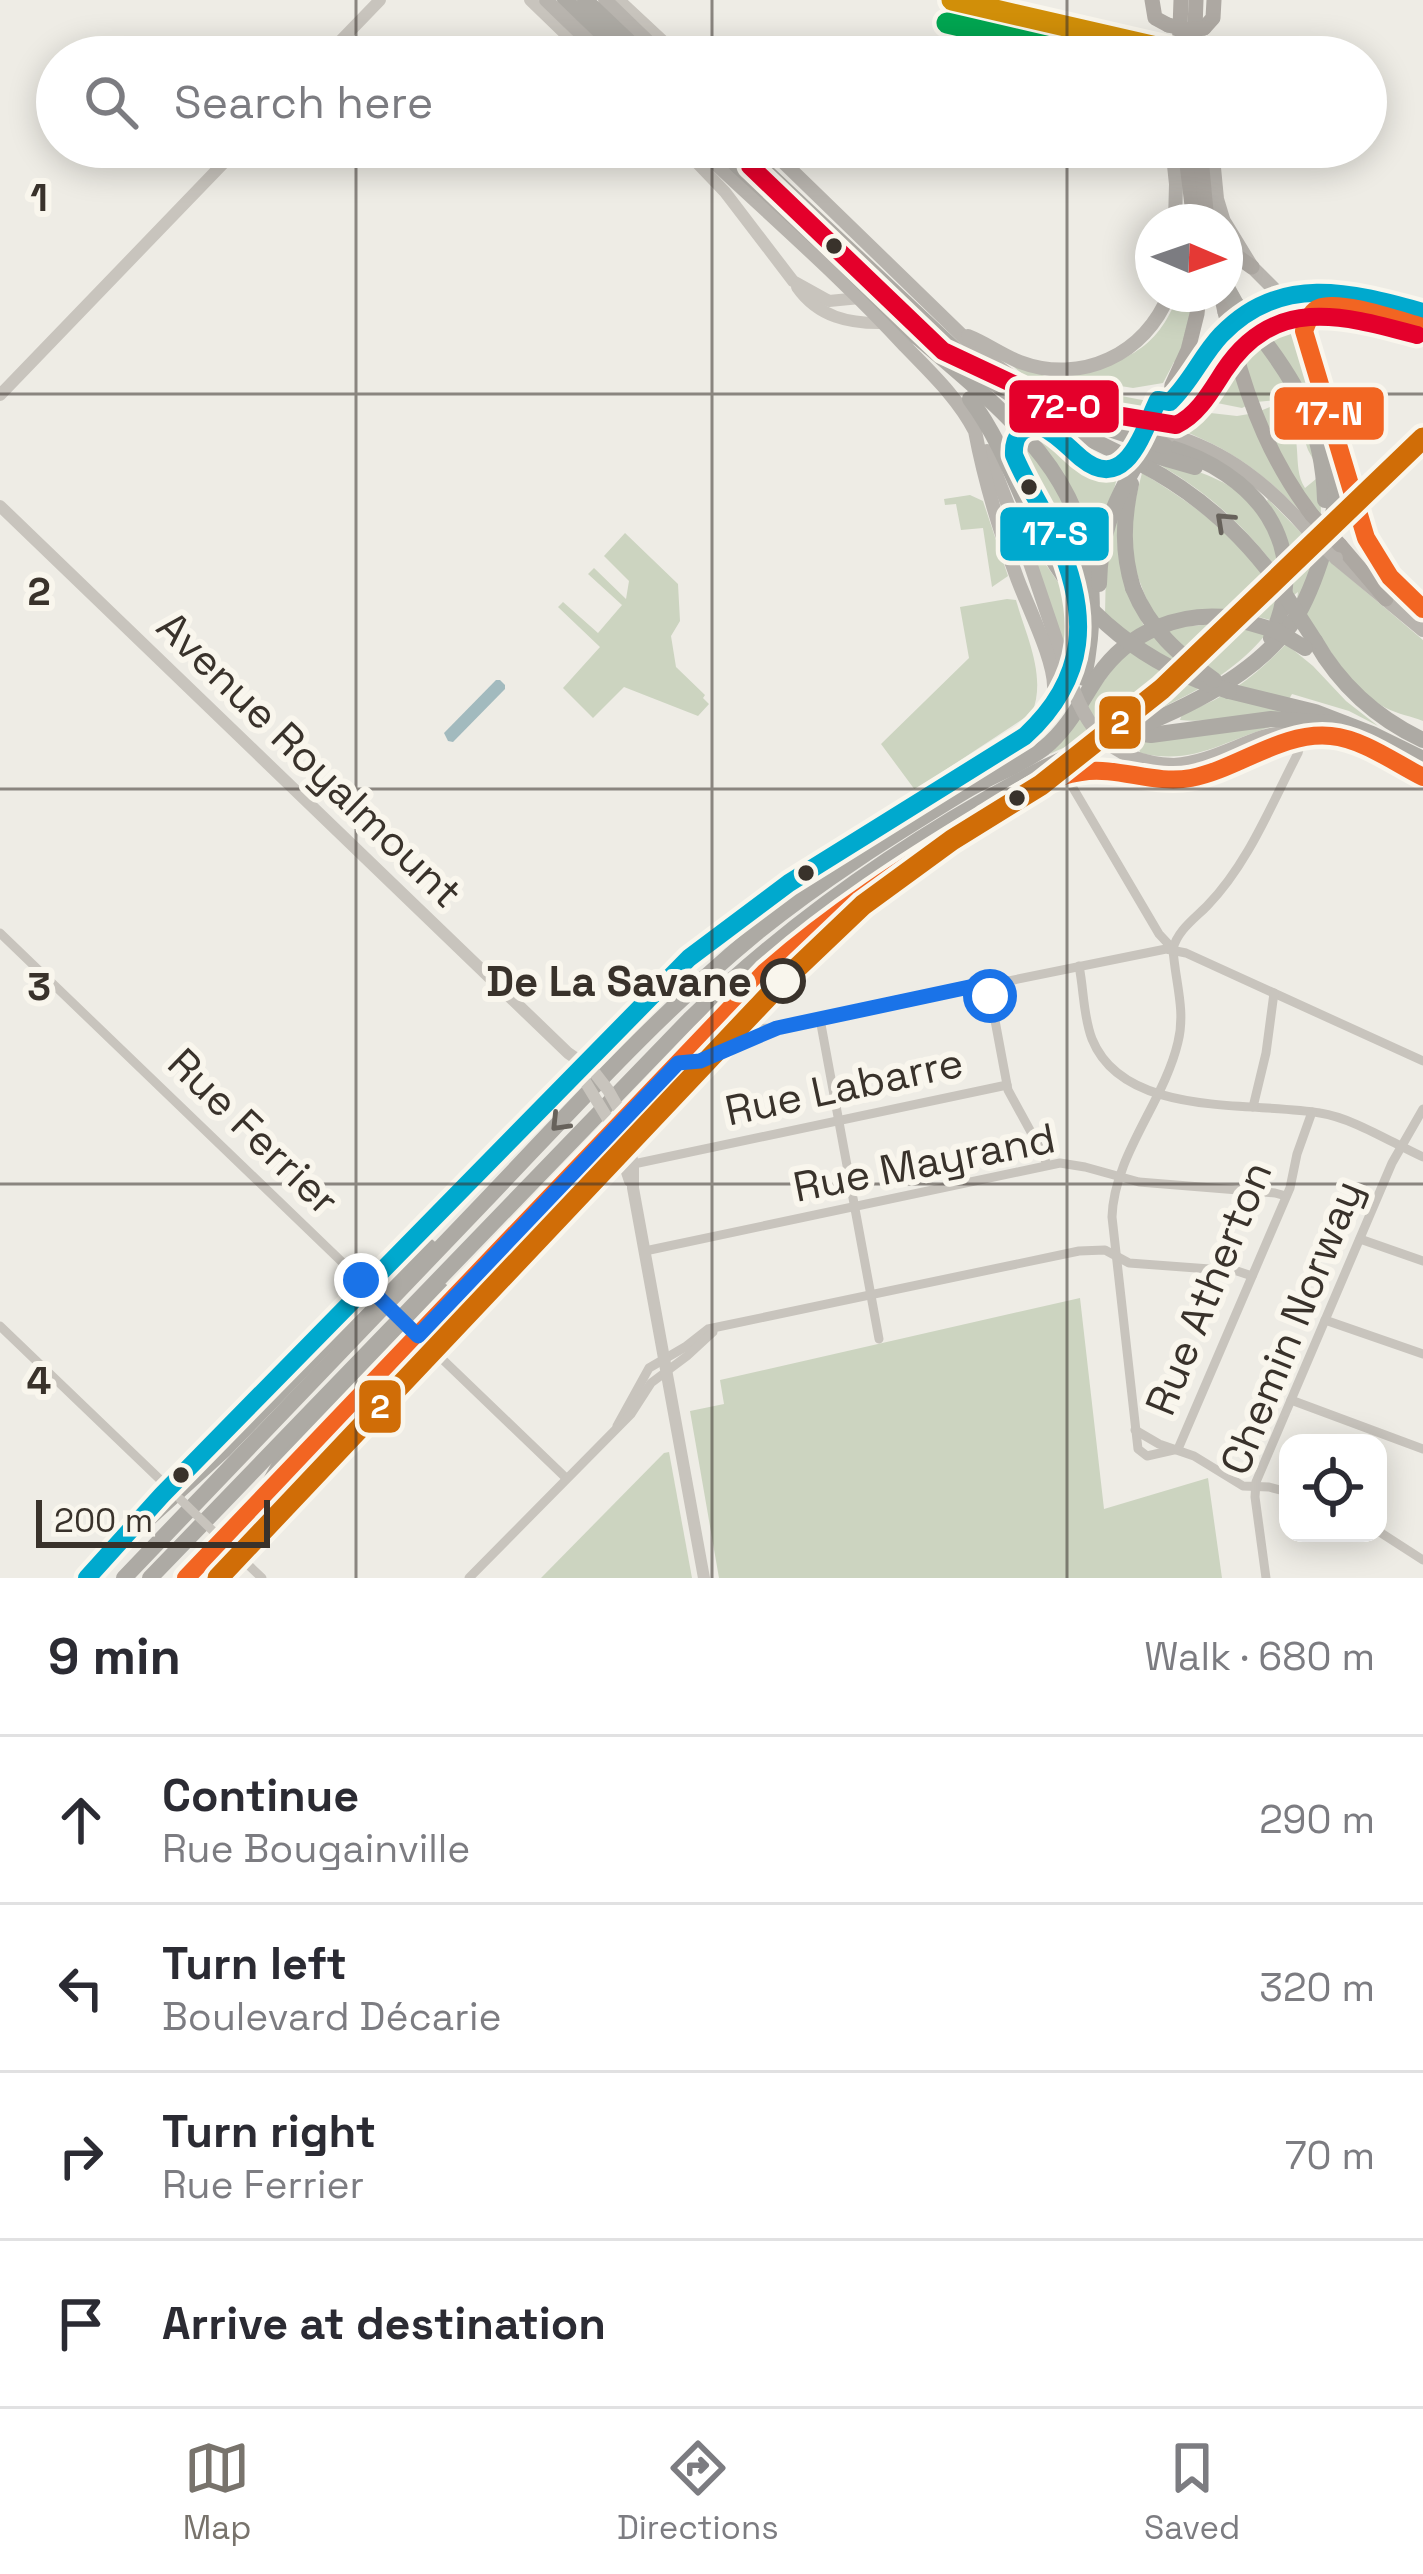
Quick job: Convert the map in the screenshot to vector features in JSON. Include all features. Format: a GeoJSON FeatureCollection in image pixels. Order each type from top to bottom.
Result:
{"type":"FeatureCollection","features":[{"type":"Feature","properties":{"kind":"highway"},"geometry":{"type":"LineString","coordinates":[[562,0],[601,36]]}},
{"type":"Feature","properties":{"kind":"highway"},"geometry":{"type":"LineString","coordinates":[[585,0],[623,36]]}},
{"type":"Feature","properties":{"kind":"highway"},"geometry":{"type":"LineString","coordinates":[[741,168],[863,282],[970,399],[1006,457],[1062,575],[1119,635],[1179,673],[1298,707],[1423,759]]}},
{"type":"Feature","properties":{"kind":"highway"},"geometry":{"type":"LineString","coordinates":[[762,168],[982,375],[1043,416],[1172,481],[1231,527],[1283,590],[1331,669]]}},
{"type":"Feature","properties":{"kind":"highway"},"geometry":{"type":"LineString","coordinates":[[1236,312],[1290,376],[1316,432],[1333,549]]}},
{"type":"Feature","properties":{"kind":"highway"},"geometry":{"type":"LineString","coordinates":[[917,337],[1008,417],[1038,449],[1066,492],[1085,542],[1089,570],[1084,678]]}},
{"type":"Feature","properties":{"kind":"highway"},"geometry":{"type":"LineString","coordinates":[[1046,398],[1094,424],[1132,430],[1195,456],[1263,506],[1283,547],[1287,578],[1286,598],[1266,650]]}},
{"type":"Feature","properties":{"kind":"highway"},"geometry":{"type":"LineString","coordinates":[[150,1578],[689,1020],[793,928],[892,858],[1007,788],[1221,688],[1288,629],[1333,549],[1336,490],[1328,416]]}},
{"type":"Feature","properties":{"kind":"highway"},"geometry":{"type":"LineString","coordinates":[[1106,445],[1169,447]]}},
{"type":"Feature","properties":{"kind":"highway"},"geometry":{"type":"LineString","coordinates":[[1136,466],[1124,532],[1133,587],[1148,619],[1168,644],[1229,691]]}},
{"type":"Feature","properties":{"kind":"highway"},"geometry":{"type":"LineString","coordinates":[[980,782],[1050,728],[1084,678],[1098,637],[1104,538],[1114,502],[1136,466]]}},
{"type":"Feature","properties":{"kind":"highway"},"geometry":{"type":"LineString","coordinates":[[124,1578],[647,1032],[728,957],[839,870],[1056,737],[1104,668],[1139,636],[1188,618],[1233,618],[1282,633],[1331,669],[1372,710],[1423,740]]}},
{"type":"Feature","properties":{"kind":"highway"},"geometry":{"type":"LineString","coordinates":[[1127,732],[1151,736],[1254,720],[1345,724]]}},
{"type":"Feature","properties":{"kind":"highway"},"geometry":{"type":"LineString","coordinates":[[728,957],[736,939],[789,884]]}},
{"type":"Feature","properties":{"kind":"highway"},"geometry":{"type":"LineString","coordinates":[[112,1551],[225,1449],[396,1273],[481,1205]]}},
{"type":"Feature","properties":{"kind":"highway"},"geometry":{"type":"LineString","coordinates":[[261,1499],[279,1466],[465,1265],[506,1210]]}},
{"type":"Feature","properties":{"kind":"main road"},"geometry":{"type":"LineString","coordinates":[[605,0],[642,36]]}},
{"type":"Feature","properties":{"kind":"main road"},"geometry":{"type":"LineString","coordinates":[[1152,0],[1155,18],[1190,30],[1204,28],[1213,18],[1214,0]]}},
{"type":"Feature","properties":{"kind":"main road"},"geometry":{"type":"LineString","coordinates":[[1180,36],[1181,0]]}},
{"type":"Feature","properties":{"kind":"main road"},"geometry":{"type":"LineString","coordinates":[[1195,36],[1196,0]]}},
{"type":"Feature","properties":{"kind":"main road"},"geometry":{"type":"LineString","coordinates":[[545,7],[580,36]]}},
{"type":"Feature","properties":{"kind":"main road"},"geometry":{"type":"LineString","coordinates":[[720,168],[860,298],[959,404],[984,444],[1078,706],[1098,735],[1137,760],[1174,765],[1282,732],[1309,730],[1353,743],[1423,777]]}},
{"type":"Feature","properties":{"kind":"main road"},"geometry":{"type":"LineString","coordinates":[[744,190],[764,182],[767,168]]}},
{"type":"Feature","properties":{"kind":"main road"},"geometry":{"type":"LineString","coordinates":[[789,168],[994,365],[1046,398]]}},
{"type":"Feature","properties":{"kind":"main road"},"geometry":{"type":"LineString","coordinates":[[1174,168],[1175,204]]}},
{"type":"Feature","properties":{"kind":"main road"},"geometry":{"type":"LineString","coordinates":[[1187,168],[1189,204]]}},
{"type":"Feature","properties":{"kind":"main road"},"geometry":{"type":"LineString","coordinates":[[1203,168],[1207,204]]}},
{"type":"Feature","properties":{"kind":"main road"},"geometry":{"type":"LineString","coordinates":[[1214,168],[1218,204]]}},
{"type":"Feature","properties":{"kind":"main road"},"geometry":{"type":"LineString","coordinates":[[1243,252],[1252,267]]}},
{"type":"Feature","properties":{"kind":"main road"},"geometry":{"type":"LineString","coordinates":[[1243,261],[1281,296],[1304,331],[1366,538],[1390,577],[1423,609]]}},
{"type":"Feature","properties":{"kind":"main road"},"geometry":{"type":"LineString","coordinates":[[860,298],[888,279],[891,268]]}},
{"type":"Feature","properties":{"kind":"main road"},"geometry":{"type":"LineString","coordinates":[[958,332],[1028,364],[1087,368],[1109,361],[1139,340],[1160,312]]}},
{"type":"Feature","properties":{"kind":"main road"},"geometry":{"type":"LineString","coordinates":[[1136,466],[1170,402],[1196,312]]}},
{"type":"Feature","properties":{"kind":"main road"},"geometry":{"type":"LineString","coordinates":[[1228,312],[1233,344],[1260,428],[1310,522]]}},
{"type":"Feature","properties":{"kind":"main road"},"geometry":{"type":"LineString","coordinates":[[175,1494],[688,958],[789,884],[1039,725],[1054,691],[1052,671],[1008,552],[975,431]]}},
{"type":"Feature","properties":{"kind":"main road"},"geometry":{"type":"LineString","coordinates":[[1169,447],[1219,454],[1251,474],[1310,522],[1333,549],[1423,630]]}},
{"type":"Feature","properties":{"kind":"main road"},"geometry":{"type":"LineString","coordinates":[[186,1578],[218,1536],[261,1499],[733,1004],[776,962],[860,896],[988,815],[1066,776],[1105,771],[1186,779],[1327,736]]}},
{"type":"Feature","properties":{"kind":"main road"},"geometry":{"type":"LineString","coordinates":[[86,1578],[112,1551]]}},
{"type":"Feature","properties":{"kind":"street"},"geometry":{"type":"LineString","coordinates":[[346,36],[380,0]]}},
{"type":"Feature","properties":{"kind":"street"},"geometry":{"type":"LineString","coordinates":[[530,0],[545,7],[571,36]]}},
{"type":"Feature","properties":{"kind":"street"},"geometry":{"type":"LineString","coordinates":[[545,7],[562,0]]}},
{"type":"Feature","properties":{"kind":"street"},"geometry":{"type":"LineString","coordinates":[[619,0],[658,36]]}},
{"type":"Feature","properties":{"kind":"street"},"geometry":{"type":"LineString","coordinates":[[0,395],[219,168]]}},
{"type":"Feature","properties":{"kind":"street"},"geometry":{"type":"LineString","coordinates":[[702,168],[809,302],[833,317],[885,323]]}},
{"type":"Feature","properties":{"kind":"street"},"geometry":{"type":"LineString","coordinates":[[793,280],[829,301],[860,298]]}},
{"type":"Feature","properties":{"kind":"street"},"geometry":{"type":"LineString","coordinates":[[1170,402],[1183,392],[1227,328],[1252,309],[1281,296],[1336,291],[1423,312]]}},
{"type":"Feature","properties":{"kind":"street"},"geometry":{"type":"LineString","coordinates":[[1304,331],[1313,311],[1330,305],[1423,327]]}},
{"type":"Feature","properties":{"kind":"street","name":"Avenue Royalmount"},"geometry":{"type":"LineString","coordinates":[[0,506],[604,1084],[633,1188],[704,1578]]}},
{"type":"Feature","properties":{"kind":"street"},"geometry":{"type":"LineString","coordinates":[[1178,1449],[1145,1456],[1138,1450],[1112,1212],[1120,1177],[1174,1057],[1181,1028],[1173,950],[1177,935],[1214,899],[1247,852],[1300,741]]}},
{"type":"Feature","properties":{"kind":"street"},"geometry":{"type":"LineString","coordinates":[[1066,776],[1173,950]]}},
{"type":"Feature","properties":{"kind":"street","name":"Rue Ferrier"},"geometry":{"type":"LineString","coordinates":[[0,933],[566,1478]]}},
{"type":"Feature","properties":{"kind":"street"},"geometry":{"type":"LineString","coordinates":[[678,1063],[700,1061],[777,1028],[1157,950],[1173,950],[1423,1061]]}},
{"type":"Feature","properties":{"kind":"street"},"geometry":{"type":"LineString","coordinates":[[1079,966],[1090,1034],[1098,1051],[1121,1075],[1158,1093],[1194,1102],[1335,1117],[1423,1156]]}},
{"type":"Feature","properties":{"kind":"street"},"geometry":{"type":"LineString","coordinates":[[988,983],[1007,1085],[1047,1166]]}},
{"type":"Feature","properties":{"kind":"street"},"geometry":{"type":"LineString","coordinates":[[1253,1107],[1274,993]]}},
{"type":"Feature","properties":{"kind":"street"},"geometry":{"type":"LineString","coordinates":[[733,1004],[743,1027],[777,1028]]}},
{"type":"Feature","properties":{"kind":"street"},"geometry":{"type":"LineString","coordinates":[[820,1019],[879,1339]]}},
{"type":"Feature","properties":{"kind":"street","name":"Rue Labarre"},"geometry":{"type":"LineString","coordinates":[[628,1165],[1007,1085]]}},
{"type":"Feature","properties":{"kind":"street","name":"Chemin Norway"},"geometry":{"type":"LineString","coordinates":[[1266,1578],[1255,1488],[1360,1239],[1423,1108]]}},
{"type":"Feature","properties":{"kind":"street","name":"Rue Atherton"},"geometry":{"type":"LineString","coordinates":[[1178,1449],[1286,1196],[1312,1112]]}},
{"type":"Feature","properties":{"kind":"street","name":"Rue Mayrand"},"geometry":{"type":"LineString","coordinates":[[645,1251],[1047,1166],[1074,1164],[1139,1182],[1286,1196]]}},
{"type":"Feature","properties":{"kind":"street"},"geometry":{"type":"LineString","coordinates":[[1360,1239],[1423,1261]]}},
{"type":"Feature","properties":{"kind":"street"},"geometry":{"type":"LineString","coordinates":[[470,1578],[617,1426],[647,1372],[666,1364],[708,1329],[1079,1251],[1105,1250],[1129,1263],[1252,1276]]}},
{"type":"Feature","properties":{"kind":"street"},"geometry":{"type":"LineString","coordinates":[[1325,1320],[1423,1354]]}},
{"type":"Feature","properties":{"kind":"street"},"geometry":{"type":"LineString","coordinates":[[0,1326],[262,1578]]}},
{"type":"Feature","properties":{"kind":"street"},"geometry":{"type":"LineString","coordinates":[[1291,1400],[1423,1449]]}},
{"type":"Feature","properties":{"kind":"street"},"geometry":{"type":"LineString","coordinates":[[1135,1430],[1237,1483],[1279,1489]]}},
{"type":"Feature","properties":{"kind":"street"},"geometry":{"type":"LineString","coordinates":[[1387,1537],[1423,1560]]}},
{"type":"Feature","properties":{"kind":"green space"},"geometry":{"type":"Polygon","coordinates":[[[1281,304],[1310,362],[1329,469],[1253,318],[1281,304]]]}},
{"type":"Feature","properties":{"kind":"green space"},"geometry":{"type":"Polygon","coordinates":[[[1191,312],[1177,363],[1163,383],[1133,388],[1064,377],[1134,352],[1160,330],[1170,314],[1191,312]]]}},
{"type":"Feature","properties":{"kind":"green space"},"geometry":{"type":"Polygon","coordinates":[[[1253,330],[1298,401],[1290,407],[1277,400],[1256,402],[1239,341],[1253,330]]]}},
{"type":"Feature","properties":{"kind":"green space"},"geometry":{"type":"Polygon","coordinates":[[[1228,338],[1246,406],[1242,408],[1191,394],[1228,338]]]}},
{"type":"Feature","properties":{"kind":"green space"},"geometry":{"type":"Polygon","coordinates":[[[1006,359],[1059,381],[1152,404],[1144,420],[1089,404],[1034,381],[1006,359]]]}},
{"type":"Feature","properties":{"kind":"green space"},"geometry":{"type":"Polygon","coordinates":[[[1280,408],[1293,428],[1305,488],[1320,472],[1296,416],[1305,410],[1320,458],[1321,518],[1266,425],[1260,411],[1280,408]]]}},
{"type":"Feature","properties":{"kind":"green space"},"geometry":{"type":"Polygon","coordinates":[[[1193,411],[1249,414],[1310,521],[1250,467],[1178,429],[1193,411]]]}},
{"type":"Feature","properties":{"kind":"green space"},"geometry":{"type":"Polygon","coordinates":[[[1037,430],[1093,469],[1119,471],[1097,550],[1092,550],[1032,432],[1037,430]]]}},
{"type":"Feature","properties":{"kind":"green space"},"geometry":{"type":"Polygon","coordinates":[[[1022,440],[1045,465],[1072,515],[1087,594],[1075,579],[1022,460],[1022,440]]]}},
{"type":"Feature","properties":{"kind":"green space"},"geometry":{"type":"Polygon","coordinates":[[[1151,460],[1204,474],[1251,503],[1271,534],[1280,573],[1222,509],[1151,460]]]}},
{"type":"Feature","properties":{"kind":"green space"},"geometry":{"type":"Polygon","coordinates":[[[1142,473],[1202,513],[1252,561],[1280,602],[1274,621],[1216,612],[1157,620],[1132,548],[1142,473]]]}},
{"type":"Feature","properties":{"kind":"green space"},"geometry":{"type":"Polygon","coordinates":[[[970,495],[983,501],[1008,576],[992,587],[983,528],[961,530],[956,504],[945,505],[944,499],[970,495]]]}},
{"type":"Feature","properties":{"kind":"green space"},"geometry":{"type":"Polygon","coordinates":[[[1268,499],[1316,548],[1304,602],[1297,599],[1298,592],[1292,592],[1288,544],[1268,499]]]}},
{"type":"Feature","properties":{"kind":"green space"},"geometry":{"type":"Polygon","coordinates":[[[1019,510],[1042,559],[1073,604],[1076,633],[1071,665],[1019,510]]]}},
{"type":"Feature","properties":{"kind":"green space"},"geometry":{"type":"Polygon","coordinates":[[[1118,512],[1134,606],[1144,626],[1130,635],[1105,614],[1106,568],[1118,512]]]}},
{"type":"Feature","properties":{"kind":"green space"},"geometry":{"type":"Polygon","coordinates":[[[625,533],[678,584],[680,621],[671,636],[676,667],[709,704],[698,716],[624,687],[593,718],[563,688],[600,647],[558,607],[563,602],[598,633],[622,605],[588,574],[594,568],[626,599],[629,581],[604,556],[625,533]]]}},
{"type":"Feature","properties":{"kind":"green space"},"geometry":{"type":"Polygon","coordinates":[[[1327,559],[1423,640],[1423,721],[1386,708],[1361,690],[1305,612],[1327,559]]]}},
{"type":"Feature","properties":{"kind":"green space"},"geometry":{"type":"Polygon","coordinates":[[[1016,600],[1033,656],[1037,685],[1032,713],[915,790],[881,744],[969,658],[960,607],[1016,600]]]}},
{"type":"Feature","properties":{"kind":"green space"},"geometry":{"type":"Polygon","coordinates":[[[1226,623],[1266,634],[1245,656],[1194,692],[1050,754],[1127,650],[1169,628],[1226,623]]]}},
{"type":"Feature","properties":{"kind":"green space"},"geometry":{"type":"Polygon","coordinates":[[[1286,644],[1378,726],[1349,711],[1292,694],[1281,713],[1180,720],[1182,714],[1238,686],[1286,644]]]}},
{"type":"Feature","properties":{"kind":"green space"},"geometry":{"type":"Polygon","coordinates":[[[1283,724],[1179,756],[1140,753],[1138,742],[1201,732],[1283,724]]]}},
{"type":"Feature","properties":{"kind":"green space"},"geometry":{"type":"Polygon","coordinates":[[[1080,1298],[1104,1509],[1208,1478],[1222,1578],[719,1578],[690,1411],[724,1404],[720,1380],[1080,1298]]]}},
{"type":"Feature","properties":{"kind":"green space"},"geometry":{"type":"Polygon","coordinates":[[[669,1452],[692,1578],[541,1578],[664,1453],[669,1452]]]}},
{"type":"Feature","properties":{"kind":"water"},"geometry":{"type":"Polygon","coordinates":[[[496,680],[505,689],[453,742],[448,741],[444,733],[496,680]]]}},
{"type":"Feature","properties":{"kind":"transit line"},"geometry":{"type":"LineString","coordinates":[[952,0],[1109,36]]}},
{"type":"Feature","properties":{"kind":"transit line"},"geometry":{"type":"LineString","coordinates":[[947,23],[1003,36]]}},
{"type":"Feature","properties":{"kind":"transit line","name":"72-O"},"geometry":{"type":"LineString","coordinates":[[752,168],[943,351],[1049,404],[1176,425],[1197,409],[1244,347],[1265,330],[1288,321],[1337,318],[1417,335]]}},
{"type":"Feature","properties":{"kind":"transit line","name":"17-S"},"geometry":{"type":"LineString","coordinates":[[87,1578],[162,1495],[689,958],[789,883],[1025,736],[1046,714],[1072,668],[1078,619],[1068,567],[1014,455],[1020,433],[1042,427],[1081,458],[1110,469],[1131,454],[1158,400],[1170,402],[1221,335],[1267,302],[1292,295],[1343,294],[1423,312]]}},
{"type":"Feature","properties":{"kind":"transit line","name":"17-N"},"geometry":{"type":"LineString","coordinates":[[1423,327],[1328,306],[1313,312],[1304,331],[1366,538],[1390,577],[1423,609]]}},
{"type":"Feature","properties":{"kind":"transit line","name":"2"},"geometry":{"type":"LineString","coordinates":[[218,1578],[778,986],[863,905],[952,840],[1041,785],[1162,689],[1423,438]]}},
{"type":"Feature","properties":{"kind":"transit line","name":"17-N"},"geometry":{"type":"LineString","coordinates":[[186,1578],[765,972],[843,910],[925,854],[1030,790],[1068,775],[1109,771],[1191,778],[1313,736],[1355,742],[1423,777]]}},
{"type":"Feature","properties":{"kind":"place","name":"De La Savane"},"geometry":{"type":"Point","coordinates":[783,981]}},
{"type":"Feature","properties":{"kind":"route"},"geometry":{"type":"LineString","coordinates":[[361,1280],[418,1336],[678,1063],[700,1061],[777,1028],[828,1017],[988,983],[990,996]]}}]}
